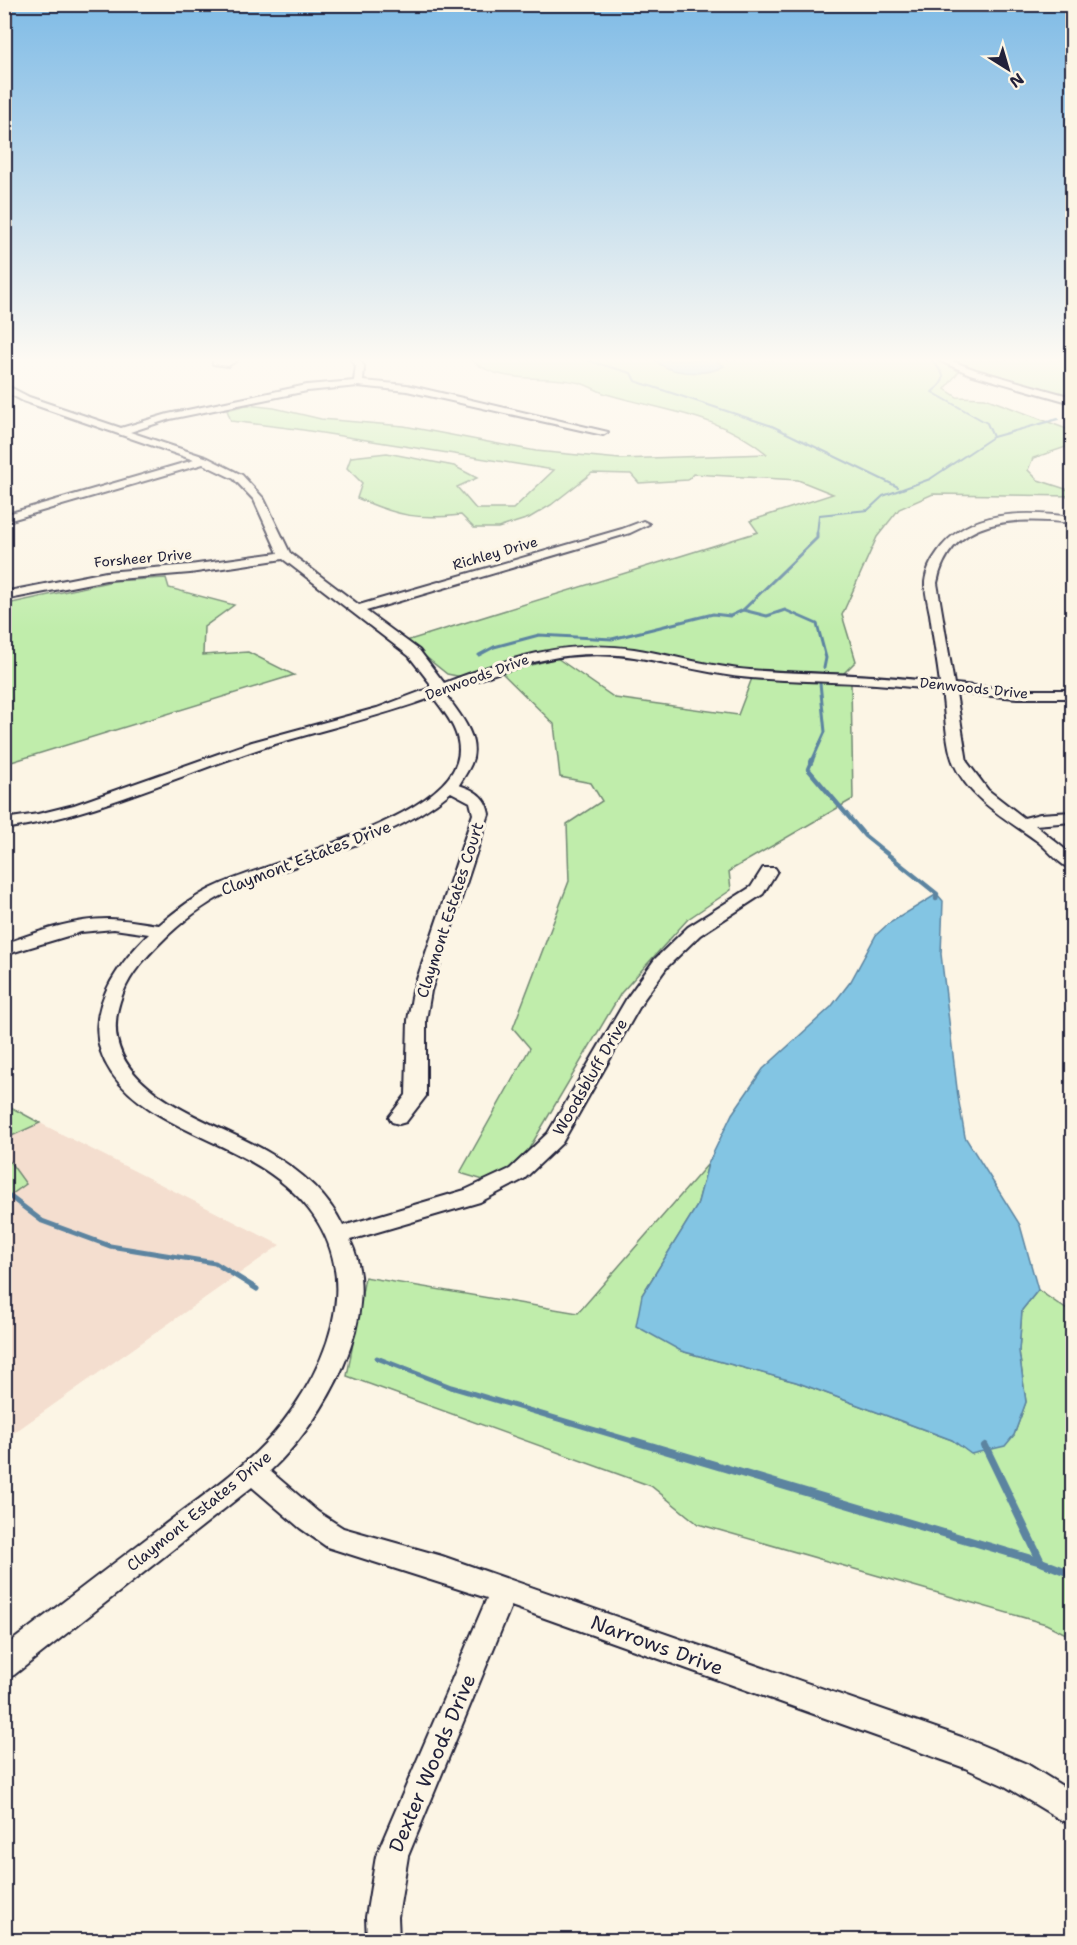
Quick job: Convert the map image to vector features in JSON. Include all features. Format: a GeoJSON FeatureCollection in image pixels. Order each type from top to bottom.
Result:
{"type":"FeatureCollection","features":[{"type":"Feature","properties":{"kind":"street","name":"Claymont Estates Drive"},"geometry":{"type":"LineString","coordinates":[[4,1665],[251,1471],[279,1445],[319,1390],[336,1358],[346,1326],[349,1293],[344,1254],[337,1236],[321,1209],[291,1177],[141,1094],[115,1063],[107,1045],[105,1024],[112,995],[126,970],[163,931],[223,889],[393,825],[423,809],[451,787],[464,765],[468,749],[459,723],[436,693],[437,683],[414,653],[285,555],[265,509],[254,491],[238,477],[204,460],[178,451]]}},
{"type":"Feature","properties":{"kind":"street"},"geometry":{"type":"LineString","coordinates":[[4,519],[204,460]]}},
{"type":"Feature","properties":{"kind":"street"},"geometry":{"type":"LineString","coordinates":[[1072,520],[1025,516],[998,518],[976,525],[955,540],[939,556],[932,573],[932,592],[960,762],[966,774],[985,797],[1024,823],[1072,864]]}},
{"type":"Feature","properties":{"kind":"street","name":"Richley Drive"},"geometry":{"type":"LineString","coordinates":[[356,610],[626,531],[643,524]]}},
{"type":"Feature","properties":{"kind":"street","name":"Forsheer Drive"},"geometry":{"type":"LineString","coordinates":[[4,596],[106,576],[190,569],[285,555]]}},
{"type":"Feature","properties":{"kind":"street","name":"Denwoods Drive"},"geometry":{"type":"LineString","coordinates":[[4,824],[39,819],[79,808],[247,748],[382,711],[436,693],[515,661],[552,653],[585,651],[632,653],[710,669],[750,674],[897,680],[1017,694],[1072,694]]}},
{"type":"Feature","properties":{"kind":"street","name":"Claymont Estates Court"},"geometry":{"type":"LineString","coordinates":[[399,1117],[416,1096],[417,1020],[422,991],[481,814],[481,804],[477,798],[451,787]]}},
{"type":"Feature","properties":{"kind":"street"},"geometry":{"type":"LineString","coordinates":[[1024,823],[1040,819],[1072,817]]}},
{"type":"Feature","properties":{"kind":"street","name":"Woodsbluff Drive"},"geometry":{"type":"LineString","coordinates":[[337,1236],[472,1196],[517,1174],[555,1138],[641,989],[661,963],[694,931],[757,890],[769,871]]}},
{"type":"Feature","properties":{"kind":"street"},"geometry":{"type":"LineString","coordinates":[[4,950],[46,934],[79,926],[109,924],[163,931]]}},
{"type":"Feature","properties":{"kind":"street","name":"Narrows Drive"},"geometry":{"type":"LineString","coordinates":[[251,1471],[309,1520],[336,1538],[442,1569],[967,1754],[1016,1775],[1072,1809]]}},
{"type":"Feature","properties":{"kind":"street","name":"Dexter Woods Drive"},"geometry":{"type":"LineString","coordinates":[[383,1941],[382,1917],[392,1856],[504,1591]]}},
{"type":"Feature","properties":{"kind":"shaded area"},"geometry":{"type":"Polygon","coordinates":[[[40,1123],[280,1245],[5,1439],[5,1199],[26,1184],[5,1155],[5,1139],[40,1123]]]}},
{"type":"Feature","properties":{"kind":"green space"},"geometry":{"type":"Polygon","coordinates":[[[433,451],[535,451],[620,459],[767,454],[763,451],[1055,451],[1033,458],[1028,470],[1038,480],[1072,491],[1072,496],[933,494],[899,509],[877,537],[842,615],[856,661],[843,674],[746,670],[649,654],[554,650],[519,658],[462,677],[447,674],[406,641],[758,532],[750,521],[833,494],[798,480],[693,474],[688,480],[639,483],[631,474],[592,473],[551,505],[529,518],[498,528],[474,528],[461,515],[420,517],[396,513],[357,498],[362,483],[347,468],[351,457],[387,453],[454,466],[477,478],[457,487],[476,509],[513,509],[554,470],[433,451]]]}},
{"type":"Feature","properties":{"kind":"green space"},"geometry":{"type":"Polygon","coordinates":[[[166,578],[169,588],[234,605],[204,627],[203,655],[248,652],[294,675],[5,764],[4,650],[8,649],[7,604],[113,581],[166,578]]]}},
{"type":"Feature","properties":{"kind":"green space"},"geometry":{"type":"Polygon","coordinates":[[[557,658],[615,698],[738,715],[752,678],[851,683],[853,799],[729,871],[731,890],[688,919],[621,993],[523,1159],[500,1185],[460,1173],[530,1048],[513,1028],[569,881],[567,824],[602,801],[591,783],[560,777],[554,724],[502,673],[557,658]]]}},
{"type":"Feature","properties":{"kind":"green space"},"geometry":{"type":"Polygon","coordinates":[[[5,1104],[40,1123],[5,1139],[5,1104]]]}},
{"type":"Feature","properties":{"kind":"green space"},"geometry":{"type":"Polygon","coordinates":[[[5,1155],[26,1184],[4,1199],[5,1155]]]}},
{"type":"Feature","properties":{"kind":"green space"},"geometry":{"type":"Polygon","coordinates":[[[708,1164],[697,1206],[642,1295],[681,1351],[796,1382],[952,1440],[972,1454],[1014,1435],[1026,1402],[1019,1351],[1022,1310],[1038,1290],[1070,1312],[1072,1317],[1072,1637],[1046,1624],[698,1524],[651,1486],[347,1376],[365,1277],[578,1313],[708,1164]]]}},
{"type":"Feature","properties":{"kind":"water"},"geometry":{"type":"Polygon","coordinates":[[[937,894],[943,901],[941,954],[965,1137],[1020,1225],[1038,1290],[1022,1310],[1019,1351],[1026,1402],[1014,1435],[1005,1446],[971,1454],[952,1440],[796,1382],[681,1351],[636,1326],[642,1295],[697,1206],[708,1164],[732,1114],[763,1069],[831,1007],[851,981],[876,935],[888,924],[937,894]]]}},
{"type":"Feature","properties":{"kind":"waterway"},"geometry":{"type":"LineString","coordinates":[[823,451],[898,487]]}},
{"type":"Feature","properties":{"kind":"waterway"},"geometry":{"type":"LineString","coordinates":[[817,534],[819,515],[868,510],[883,496],[930,479],[972,451]]}},
{"type":"Feature","properties":{"kind":"waterway"},"geometry":{"type":"LineString","coordinates":[[743,610],[817,538],[817,534]]}},
{"type":"Feature","properties":{"kind":"waterway"},"geometry":{"type":"LineString","coordinates":[[479,655],[494,647],[539,635],[612,639],[713,614],[730,616],[743,610]]}},
{"type":"Feature","properties":{"kind":"waterway"},"geometry":{"type":"LineString","coordinates":[[743,610],[767,616],[785,610],[817,624],[826,658],[824,668]]}},
{"type":"Feature","properties":{"kind":"waterway"},"geometry":{"type":"LineString","coordinates":[[812,761],[825,732],[820,683]]}},
{"type":"Feature","properties":{"kind":"waterway"},"geometry":{"type":"LineString","coordinates":[[812,760],[808,769],[865,836],[937,894],[936,899]]}},
{"type":"Feature","properties":{"kind":"waterway"},"geometry":{"type":"LineString","coordinates":[[4,1192],[42,1221],[110,1246],[215,1263],[257,1289]]}},
{"type":"Feature","properties":{"kind":"waterway"},"geometry":{"type":"LineString","coordinates":[[377,1358],[451,1387],[639,1443]]}},
{"type":"Feature","properties":{"kind":"waterway"},"geometry":{"type":"LineString","coordinates":[[634,1441],[1041,1562]]}},
{"type":"Feature","properties":{"kind":"waterway"},"geometry":{"type":"LineString","coordinates":[[985,1446],[1041,1562]]}},
{"type":"Feature","properties":{"kind":"waterway"},"geometry":{"type":"LineString","coordinates":[[1041,1562],[1072,1574]]}}]}
